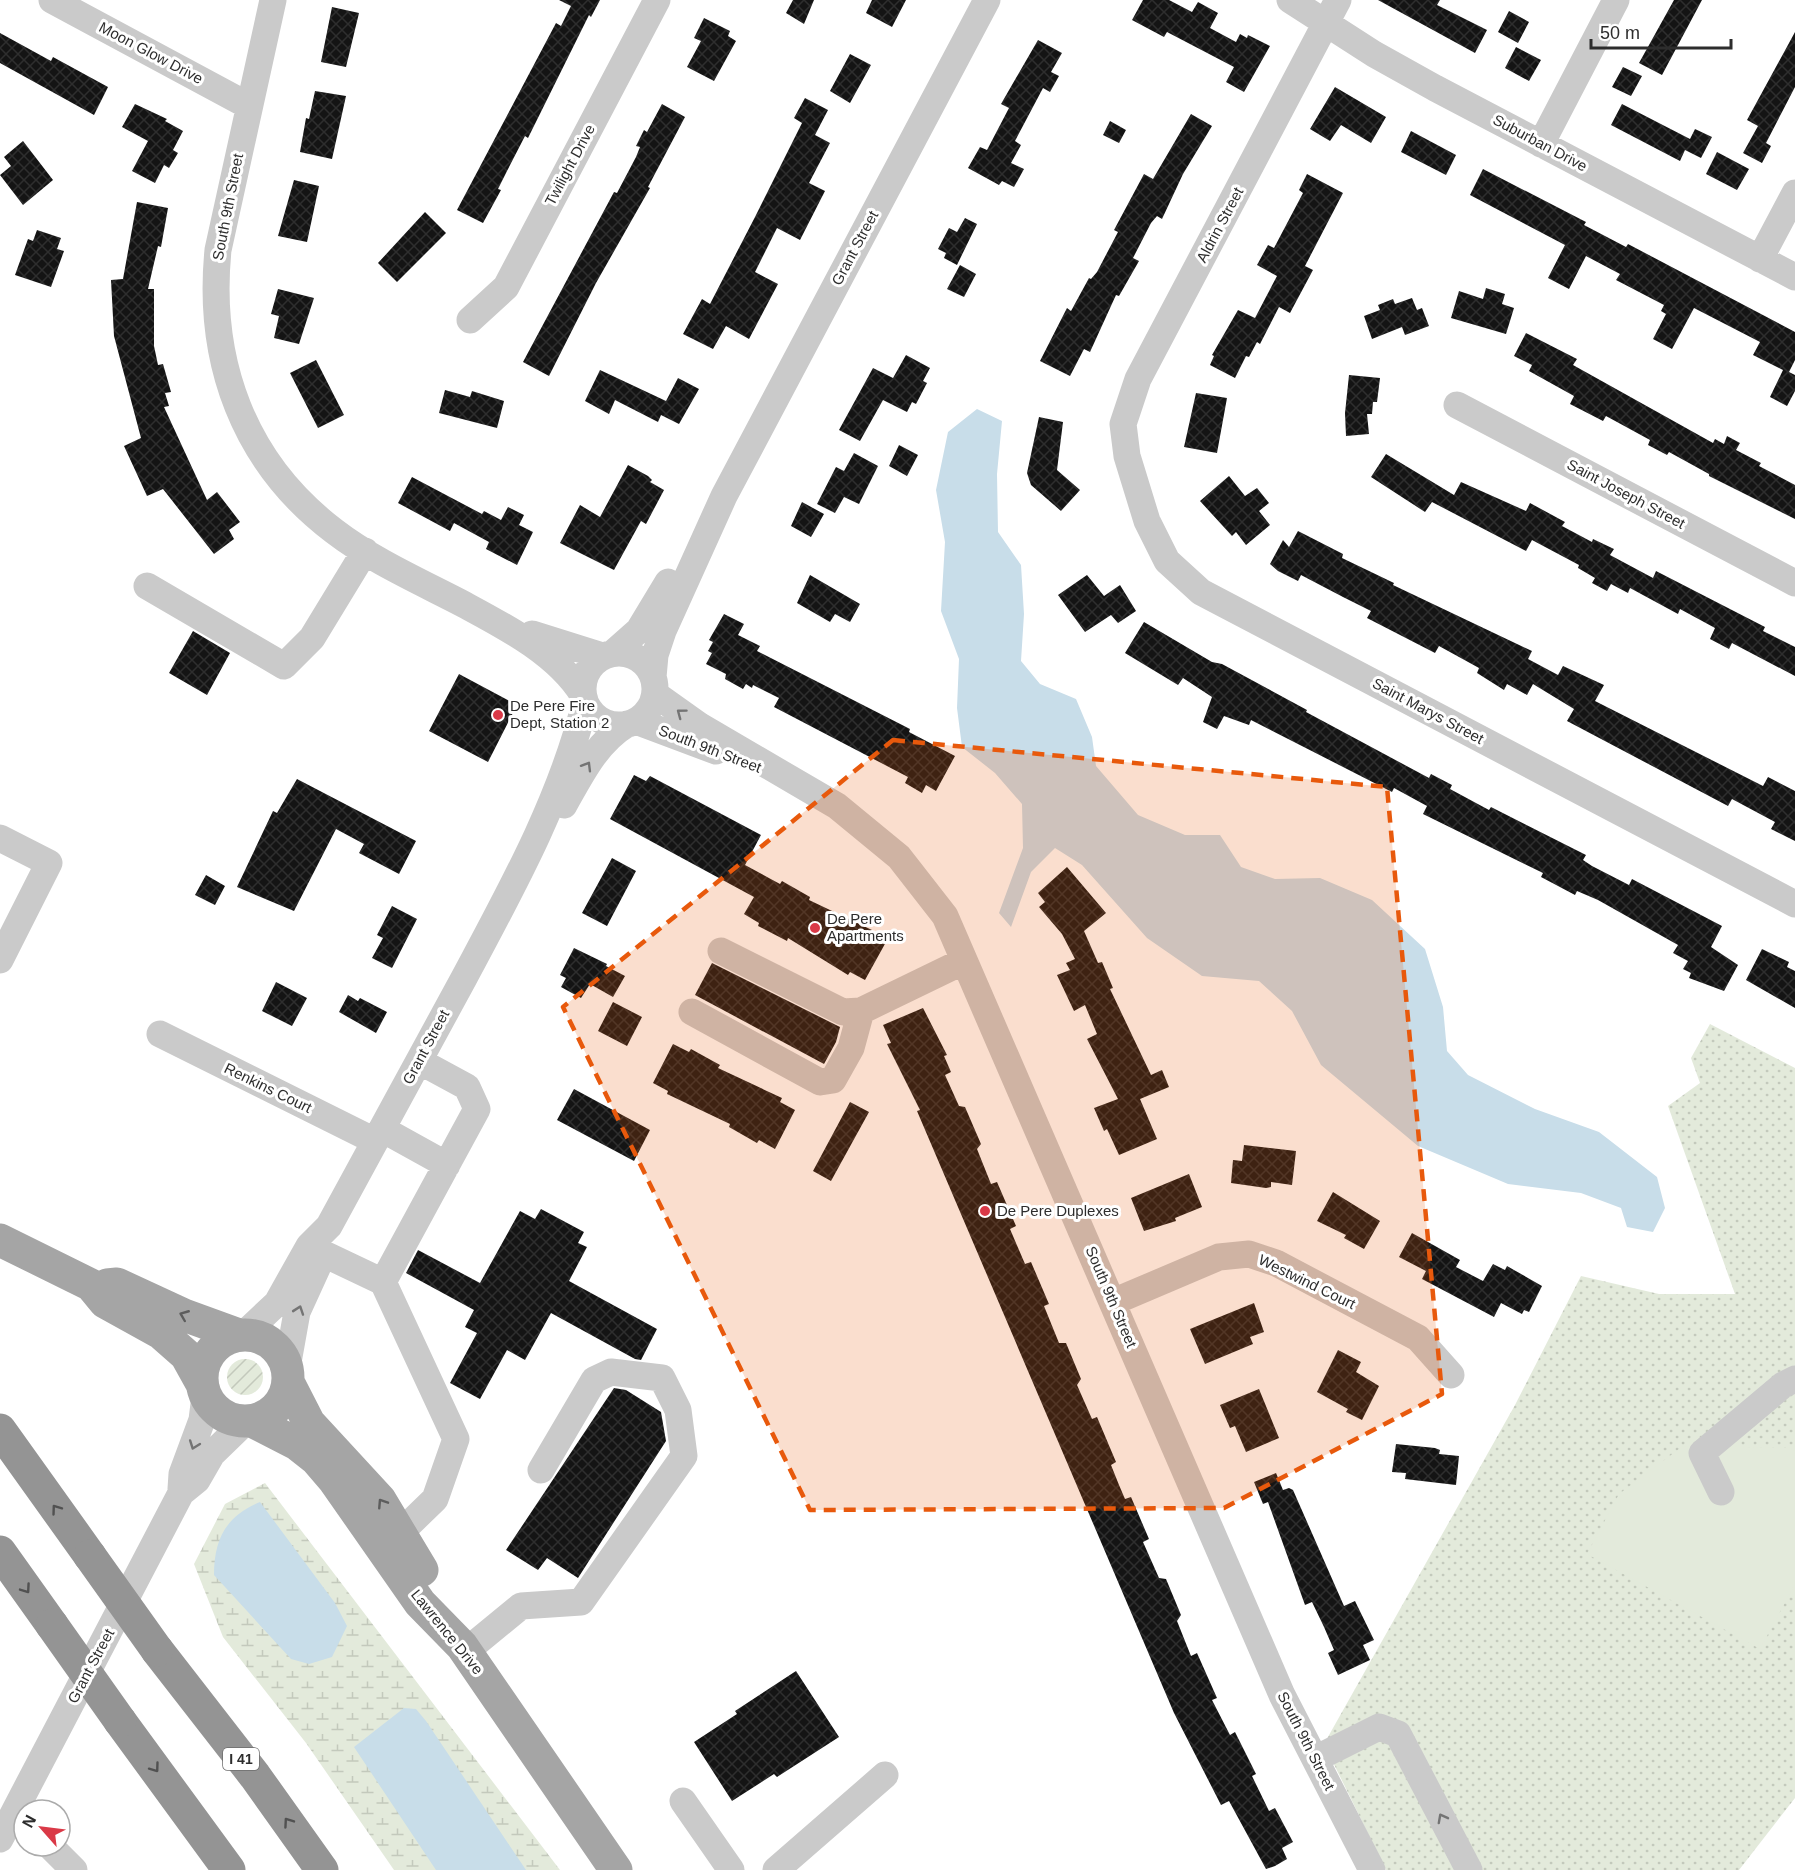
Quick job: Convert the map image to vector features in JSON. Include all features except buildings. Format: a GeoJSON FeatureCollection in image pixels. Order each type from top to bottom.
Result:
{"type":"FeatureCollection","features":[{"type":"Feature","properties":{"kind":"highway","name":"I 41"},"geometry":{"type":"LineString","coordinates":[[0,1430],[157,1650],[255,1776],[322,1870]]}},
{"type":"Feature","properties":{"kind":"highway"},"geometry":{"type":"LineString","coordinates":[[0,1552],[229,1870]]}},
{"type":"Feature","properties":{"kind":"main road"},"geometry":{"type":"LineString","coordinates":[[0,1240],[91,1285],[105,1302],[174,1342],[186,1355],[203,1389],[221,1415],[248,1422],[265,1417],[277,1408],[285,1396],[288,1375]]}},
{"type":"Feature","properties":{"kind":"main road"},"geometry":{"type":"LineString","coordinates":[[91,1285],[117,1284],[184,1315],[242,1335],[259,1337],[271,1344],[281,1354],[309,1423],[366,1482],[380,1500],[436,1594],[464,1649]]}},
{"type":"Feature","properties":{"kind":"main road"},"geometry":{"type":"LineString","coordinates":[[203,1389],[207,1356],[226,1338],[242,1335]]}},
{"type":"Feature","properties":{"kind":"main road","name":"Lawrence Drive"},"geometry":{"type":"LineString","coordinates":[[248,1422],[279,1432],[316,1459],[359,1513],[420,1603],[464,1649],[616,1870]]}},
{"type":"Feature","properties":{"kind":"street","name":"Moon Glow Drive"},"geometry":{"type":"LineString","coordinates":[[52,0],[249,106]]}},
{"type":"Feature","properties":{"kind":"street","name":"South 9th Street"},"geometry":{"type":"LineString","coordinates":[[273,0],[218,250],[215,280],[219,347],[228,383],[241,416],[258,448],[279,478],[327,525],[365,551],[484,615],[563,669],[584,699]]}},
{"type":"Feature","properties":{"kind":"street","name":"Twilight Drive"},"geometry":{"type":"LineString","coordinates":[[470,320],[506,287],[657,0]]}},
{"type":"Feature","properties":{"kind":"street","name":"Grant Street"},"geometry":{"type":"LineString","coordinates":[[523,868],[548,833],[594,755],[614,732],[645,714],[654,685],[655,655],[663,631],[724,496],[987,0]]}},
{"type":"Feature","properties":{"kind":"street","name":"Suburban Drive"},"geometry":{"type":"LineString","coordinates":[[1290,0],[1332,11],[1435,88],[1795,277]]}},
{"type":"Feature","properties":{"kind":"street"},"geometry":{"type":"LineString","coordinates":[[1541,144],[1616,0]]}},
{"type":"Feature","properties":{"kind":"street","name":"Aldrin Street"},"geometry":{"type":"LineString","coordinates":[[1127,456],[1123,424],[1138,379],[1332,11]]}},
{"type":"Feature","properties":{"kind":"street"},"geometry":{"type":"LineString","coordinates":[[1760,259],[1795,193]]}},
{"type":"Feature","properties":{"kind":"street","name":"Saint Joseph Street"},"geometry":{"type":"LineString","coordinates":[[1457,405],[1795,583]]}},
{"type":"Feature","properties":{"kind":"street","name":"Saint Marys Street"},"geometry":{"type":"LineString","coordinates":[[1127,456],[1147,521],[1167,561],[1201,592],[1795,904]]}},
{"type":"Feature","properties":{"kind":"street","name":"Grant Street"},"geometry":{"type":"LineString","coordinates":[[242,1335],[277,1303],[309,1246],[329,1226],[523,868],[566,764],[584,699],[583,683],[587,671],[631,639],[648,617],[679,561],[724,496]]}},
{"type":"Feature","properties":{"kind":"street"},"geometry":{"type":"LineString","coordinates":[[147,586],[284,666],[312,638],[365,551]]}},
{"type":"Feature","properties":{"kind":"street","name":"South 9th Street"},"geometry":{"type":"LineString","coordinates":[[484,615],[564,646],[608,655]]}},
{"type":"Feature","properties":{"kind":"street"},"geometry":{"type":"LineString","coordinates":[[608,655],[622,653],[639,658],[654,685]]}},
{"type":"Feature","properties":{"kind":"street","name":"South 9th Street"},"geometry":{"type":"LineString","coordinates":[[654,685],[700,726],[784,778],[837,806],[899,857],[945,916],[1282,1695],[1372,1870]]}},
{"type":"Feature","properties":{"kind":"street"},"geometry":{"type":"LineString","coordinates":[[584,699],[598,719],[617,725],[631,723]]}},
{"type":"Feature","properties":{"kind":"street","name":"South 9th Street"},"geometry":{"type":"LineString","coordinates":[[631,723],[784,778]]}},
{"type":"Feature","properties":{"kind":"street"},"geometry":{"type":"LineString","coordinates":[[0,838],[49,863],[0,960]]}},
{"type":"Feature","properties":{"kind":"street"},"geometry":{"type":"LineString","coordinates":[[721,951],[843,1012],[861,1011],[964,960]]}},
{"type":"Feature","properties":{"kind":"street"},"geometry":{"type":"LineString","coordinates":[[692,1012],[820,1082],[833,1080],[851,1048],[861,1011]]}},
{"type":"Feature","properties":{"kind":"street","name":"Renkins Court"},"geometry":{"type":"LineString","coordinates":[[160,1034],[447,1166]]}},
{"type":"Feature","properties":{"kind":"street"},"geometry":{"type":"LineString","coordinates":[[383,1282],[477,1108],[467,1087],[419,1061]]}},
{"type":"Feature","properties":{"kind":"street","name":"Grant Street"},"geometry":{"type":"LineString","coordinates":[[288,1375],[297,1312],[324,1254],[329,1226]]}},
{"type":"Feature","properties":{"kind":"street"},"geometry":{"type":"LineString","coordinates":[[324,1254],[383,1282],[456,1439],[435,1499],[400,1533]]}},
{"type":"Feature","properties":{"kind":"street","name":"Westwind Court"},"geometry":{"type":"LineString","coordinates":[[1113,1302],[1220,1257],[1249,1254],[1276,1263],[1418,1338],[1451,1375]]}},
{"type":"Feature","properties":{"kind":"street"},"geometry":{"type":"LineString","coordinates":[[464,1649],[521,1606],[581,1602],[684,1456],[678,1410],[662,1378],[611,1372],[594,1380],[541,1470]]}},
{"type":"Feature","properties":{"kind":"street"},"geometry":{"type":"LineString","coordinates":[[1721,1492],[1702,1453],[1783,1385],[1795,1379]]}},
{"type":"Feature","properties":{"kind":"street","name":"Grant Street"},"geometry":{"type":"LineString","coordinates":[[181,1493],[182,1474],[202,1420],[203,1389]]}},
{"type":"Feature","properties":{"kind":"street","name":"Grant Street"},"geometry":{"type":"LineString","coordinates":[[18,1798],[181,1493],[197,1480],[212,1454],[248,1422]]}},
{"type":"Feature","properties":{"kind":"street"},"geometry":{"type":"LineString","coordinates":[[1315,1759],[1379,1727],[1398,1734],[1469,1870]]}},
{"type":"Feature","properties":{"kind":"street"},"geometry":{"type":"LineString","coordinates":[[776,1870],[885,1775]]}},
{"type":"Feature","properties":{"kind":"street"},"geometry":{"type":"LineString","coordinates":[[683,1801],[731,1870]]}},
{"type":"Feature","properties":{"kind":"street","name":"Grant Street"},"geometry":{"type":"LineString","coordinates":[[0,1839],[12,1810]]}},
{"type":"Feature","properties":{"kind":"street"},"geometry":{"type":"LineString","coordinates":[[62,1858],[74,1870]]}},
{"type":"Feature","properties":{"kind":"highlighted area"},"geometry":{"type":"Polygon","coordinates":[[[893,740],[1387,787],[1442,1394],[1224,1508],[810,1510],[563,1007],[893,740]]]}},
{"type":"Feature","properties":{"kind":"green space"},"geometry":{"type":"Polygon","coordinates":[[[1710,1024],[1795,1068],[1795,1798],[1739,1870],[1386,1870],[1324,1744],[1515,1405],[1581,1276],[1659,1294],[1735,1294],[1668,1106],[1700,1083],[1691,1058],[1710,1024]]]}},
{"type":"Feature","properties":{"kind":"green space"},"geometry":{"type":"Polygon","coordinates":[[[245,1359],[258,1364],[263,1377],[258,1390],[245,1395],[232,1390],[227,1377],[232,1364],[245,1359]]]}},
{"type":"Feature","properties":{"kind":"green space"},"geometry":{"type":"Polygon","coordinates":[[[1683,1446],[1787,1448],[1795,1451],[1795,1584],[1760,1649],[1587,1554],[1619,1494],[1683,1446]]]}},
{"type":"Feature","properties":{"kind":"green space"},"geometry":{"type":"Polygon","coordinates":[[[265,1483],[560,1870],[394,1870],[306,1743],[223,1637],[194,1564],[225,1504],[265,1483]]]}},
{"type":"Feature","properties":{"kind":"water"},"geometry":{"type":"Polygon","coordinates":[[[977,409],[1002,421],[997,474],[998,532],[1021,565],[1024,614],[1021,661],[1040,684],[1076,699],[1092,737],[1096,766],[1138,815],[1185,835],[1220,835],[1241,867],[1275,879],[1320,878],[1372,900],[1425,949],[1443,1007],[1447,1051],[1468,1075],[1535,1109],[1599,1132],[1657,1177],[1665,1208],[1653,1232],[1627,1227],[1621,1208],[1581,1193],[1508,1184],[1418,1146],[1321,1065],[1292,1011],[1259,981],[1202,976],[1147,938],[1082,865],[1055,848],[1031,872],[1011,927],[999,913],[1023,848],[1022,804],[995,773],[962,747],[957,708],[959,659],[941,611],[945,542],[936,490],[948,432],[977,409]]]}},
{"type":"Feature","properties":{"kind":"water"},"geometry":{"type":"Polygon","coordinates":[[[260,1502],[335,1603],[347,1626],[332,1657],[309,1664],[291,1659],[214,1575],[216,1550],[224,1530],[238,1514],[260,1502]]]}},
{"type":"Feature","properties":{"kind":"water"},"geometry":{"type":"Polygon","coordinates":[[[404,1708],[416,1709],[426,1721],[526,1870],[436,1870],[354,1747],[404,1708]]]}},
{"type":"Feature","properties":{"kind":"place","name":"De Pere Fire Dept, Station 2"},"geometry":{"type":"Point","coordinates":[498,715]}},
{"type":"Feature","properties":{"kind":"place","name":"De Pere Apartments"},"geometry":{"type":"Point","coordinates":[815,928]}},
{"type":"Feature","properties":{"kind":"place","name":"De Pere Duplexes"},"geometry":{"type":"Point","coordinates":[985,1211]}}]}
